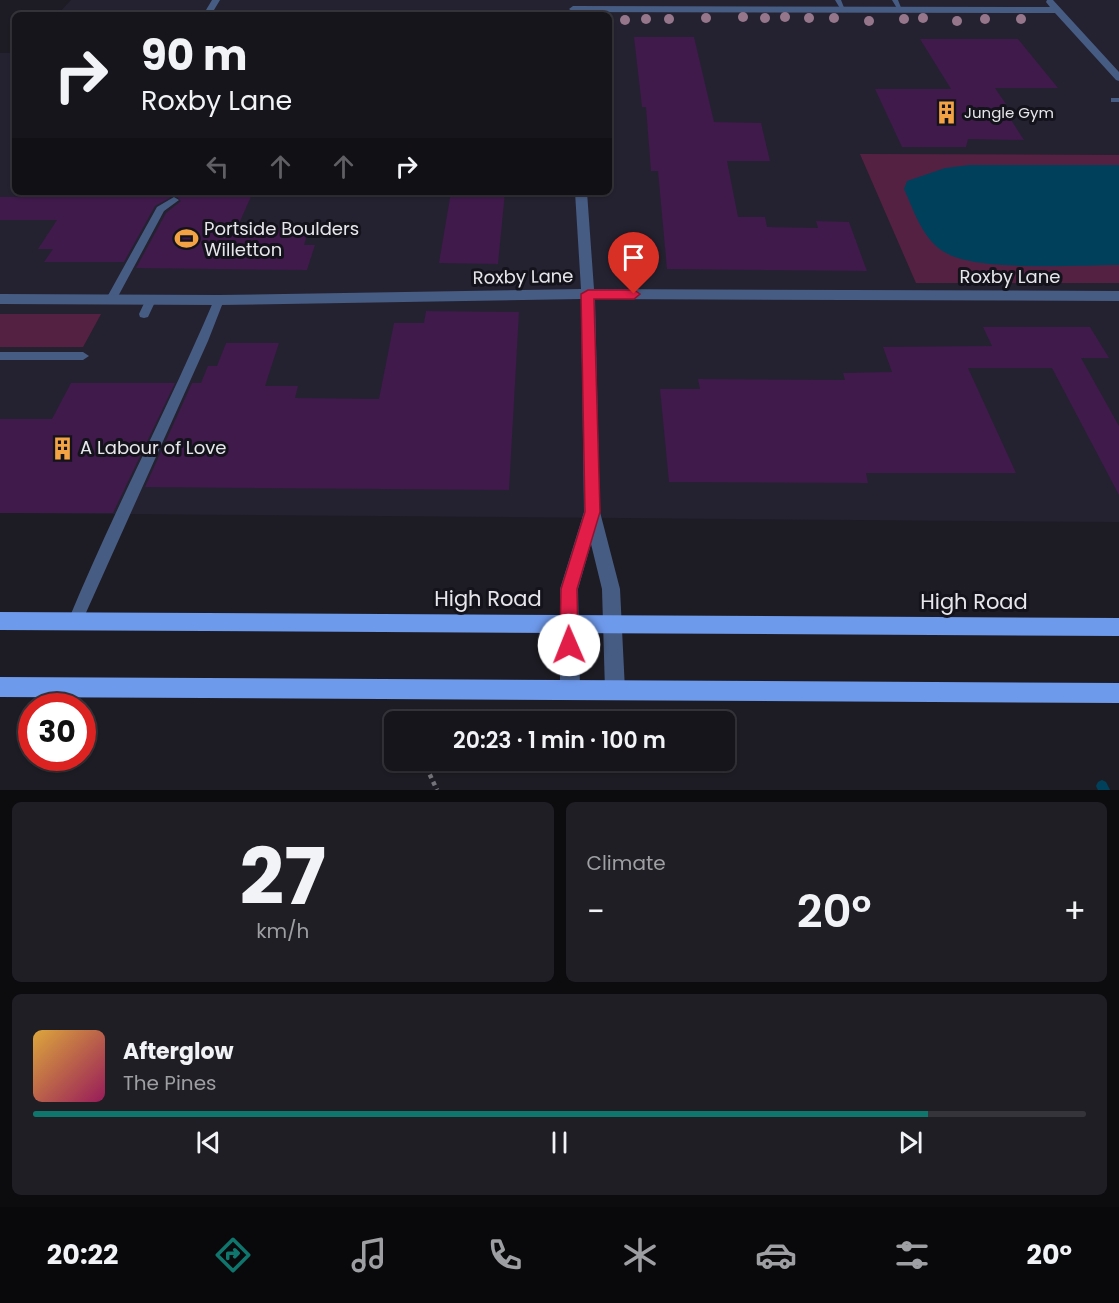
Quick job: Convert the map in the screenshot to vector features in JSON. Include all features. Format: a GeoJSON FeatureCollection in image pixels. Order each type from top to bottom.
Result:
{"type":"FeatureCollection","features":[{"type":"Feature","properties":{"kind":"main road","name":"High Road"},"geometry":{"type":"LineString","coordinates":[[0,621],[1119,627]]}},
{"type":"Feature","properties":{"kind":"main road"},"geometry":{"type":"LineString","coordinates":[[0,687],[1119,693]]}},
{"type":"Feature","properties":{"kind":"street"},"geometry":{"type":"LineString","coordinates":[[1048,0],[1119,78]]}},
{"type":"Feature","properties":{"kind":"street"},"geometry":{"type":"LineString","coordinates":[[573,8],[1057,10]]}},
{"type":"Feature","properties":{"kind":"street"},"geometry":{"type":"LineString","coordinates":[[581,195],[588,294],[592,512],[611,589],[615,690]]}},
{"type":"Feature","properties":{"kind":"street","name":"Roxby Lane"},"geometry":{"type":"LineString","coordinates":[[0,299],[219,300],[588,294],[1119,296]]}},
{"type":"Feature","properties":{"kind":"street"},"geometry":{"type":"LineString","coordinates":[[570,689],[569,589],[592,512]]}},
{"type":"Feature","properties":{"kind":"lane"},"geometry":{"type":"LineString","coordinates":[[838,0],[843,9]]}},
{"type":"Feature","properties":{"kind":"lane"},"geometry":{"type":"LineString","coordinates":[[895,0],[900,9]]}},
{"type":"Feature","properties":{"kind":"lane"},"geometry":{"type":"LineString","coordinates":[[111,299],[160,209],[174,200]]}},
{"type":"Feature","properties":{"kind":"lane"},"geometry":{"type":"LineString","coordinates":[[144,314],[151,300]]}},
{"type":"Feature","properties":{"kind":"lane"},"geometry":{"type":"LineString","coordinates":[[75,621],[191,357],[219,300]]}},
{"type":"Feature","properties":{"kind":"lane"},"geometry":{"type":"LineString","coordinates":[[0,356],[83,356]]}},
{"type":"Feature","properties":{"kind":"path"},"geometry":{"type":"LineString","coordinates":[[428,771],[437,790]]}},
{"type":"Feature","properties":{"kind":"shaded area"},"geometry":{"type":"Polygon","coordinates":[[[71,0],[1119,0],[1119,522],[0,513],[0,53],[12,53],[12,195],[612,195],[612,12],[60,12],[71,0]]]}},
{"type":"Feature","properties":{"kind":"shaded area"},"geometry":{"type":"Polygon","coordinates":[[[860,154],[1119,155],[1119,283],[916,283],[860,154]]]}},
{"type":"Feature","properties":{"kind":"shaded area"},"geometry":{"type":"Polygon","coordinates":[[[0,314],[101,314],[83,347],[0,347],[0,314]]]}},
{"type":"Feature","properties":{"kind":"water"},"geometry":{"type":"Polygon","coordinates":[[[969,165],[1119,165],[1119,265],[1055,266],[981,263],[961,259],[938,248],[920,225],[904,189],[907,181],[945,168],[969,165]]]}},
{"type":"Feature","properties":{"kind":"building"},"geometry":{"type":"Polygon","coordinates":[[[634,37],[694,37],[714,122],[761,123],[770,161],[727,161],[738,217],[765,217],[767,227],[818,228],[816,221],[849,222],[867,271],[667,269],[658,171],[651,171],[646,107],[642,107],[634,37]]]}},
{"type":"Feature","properties":{"kind":"building"},"geometry":{"type":"Polygon","coordinates":[[[920,39],[1018,39],[1058,88],[995,88],[1006,104],[1002,106],[1024,140],[968,139],[966,147],[902,147],[875,89],[951,89],[920,39]]]}},
{"type":"Feature","properties":{"kind":"building"},"geometry":{"type":"Polygon","coordinates":[[[74,195],[175,195],[155,206],[124,262],[44,262],[53,249],[38,249],[57,220],[0,220],[0,197],[73,197],[74,195]]]}},
{"type":"Feature","properties":{"kind":"building"},"geometry":{"type":"Polygon","coordinates":[[[175,195],[252,195],[237,228],[309,229],[304,245],[315,245],[307,270],[136,268],[166,213],[181,201],[175,195]]]}},
{"type":"Feature","properties":{"kind":"building"},"geometry":{"type":"Polygon","coordinates":[[[450,195],[505,195],[498,264],[439,263],[450,195]]]}},
{"type":"Feature","properties":{"kind":"building"},"geometry":{"type":"Polygon","coordinates":[[[426,311],[519,312],[509,490],[145,487],[192,383],[201,383],[208,366],[217,366],[226,343],[279,343],[265,386],[298,386],[295,398],[379,399],[394,323],[424,323],[426,311]]]}},
{"type":"Feature","properties":{"kind":"building"},"geometry":{"type":"Polygon","coordinates":[[[983,327],[1090,327],[1109,358],[1081,358],[1119,426],[1119,495],[1052,368],[968,368],[1016,473],[866,473],[868,483],[669,482],[660,389],[700,389],[698,379],[845,380],[843,373],[892,372],[883,347],[992,346],[983,327]]]}},
{"type":"Feature","properties":{"kind":"building"},"geometry":{"type":"Polygon","coordinates":[[[71,383],[175,383],[113,513],[0,513],[0,419],[52,419],[71,383]]]}},
{"type":"Feature","properties":{"kind":"waterway"},"geometry":{"type":"LineString","coordinates":[[1102,786],[1104,790]]}},
{"type":"Feature","properties":{"kind":"place","name":"Jungle Gym"},"geometry":{"type":"Point","coordinates":[946,113]}},
{"type":"Feature","properties":{"kind":"place","name":"Portside Boulders Willetton"},"geometry":{"type":"Point","coordinates":[186,239]}},
{"type":"Feature","properties":{"kind":"place","name":"A Labour of Love"},"geometry":{"type":"Point","coordinates":[62,448]}},
{"type":"Feature","properties":{"kind":"route"},"geometry":{"type":"LineString","coordinates":[[569,645],[569,589],[592,512],[588,294],[634,294]]}}]}
